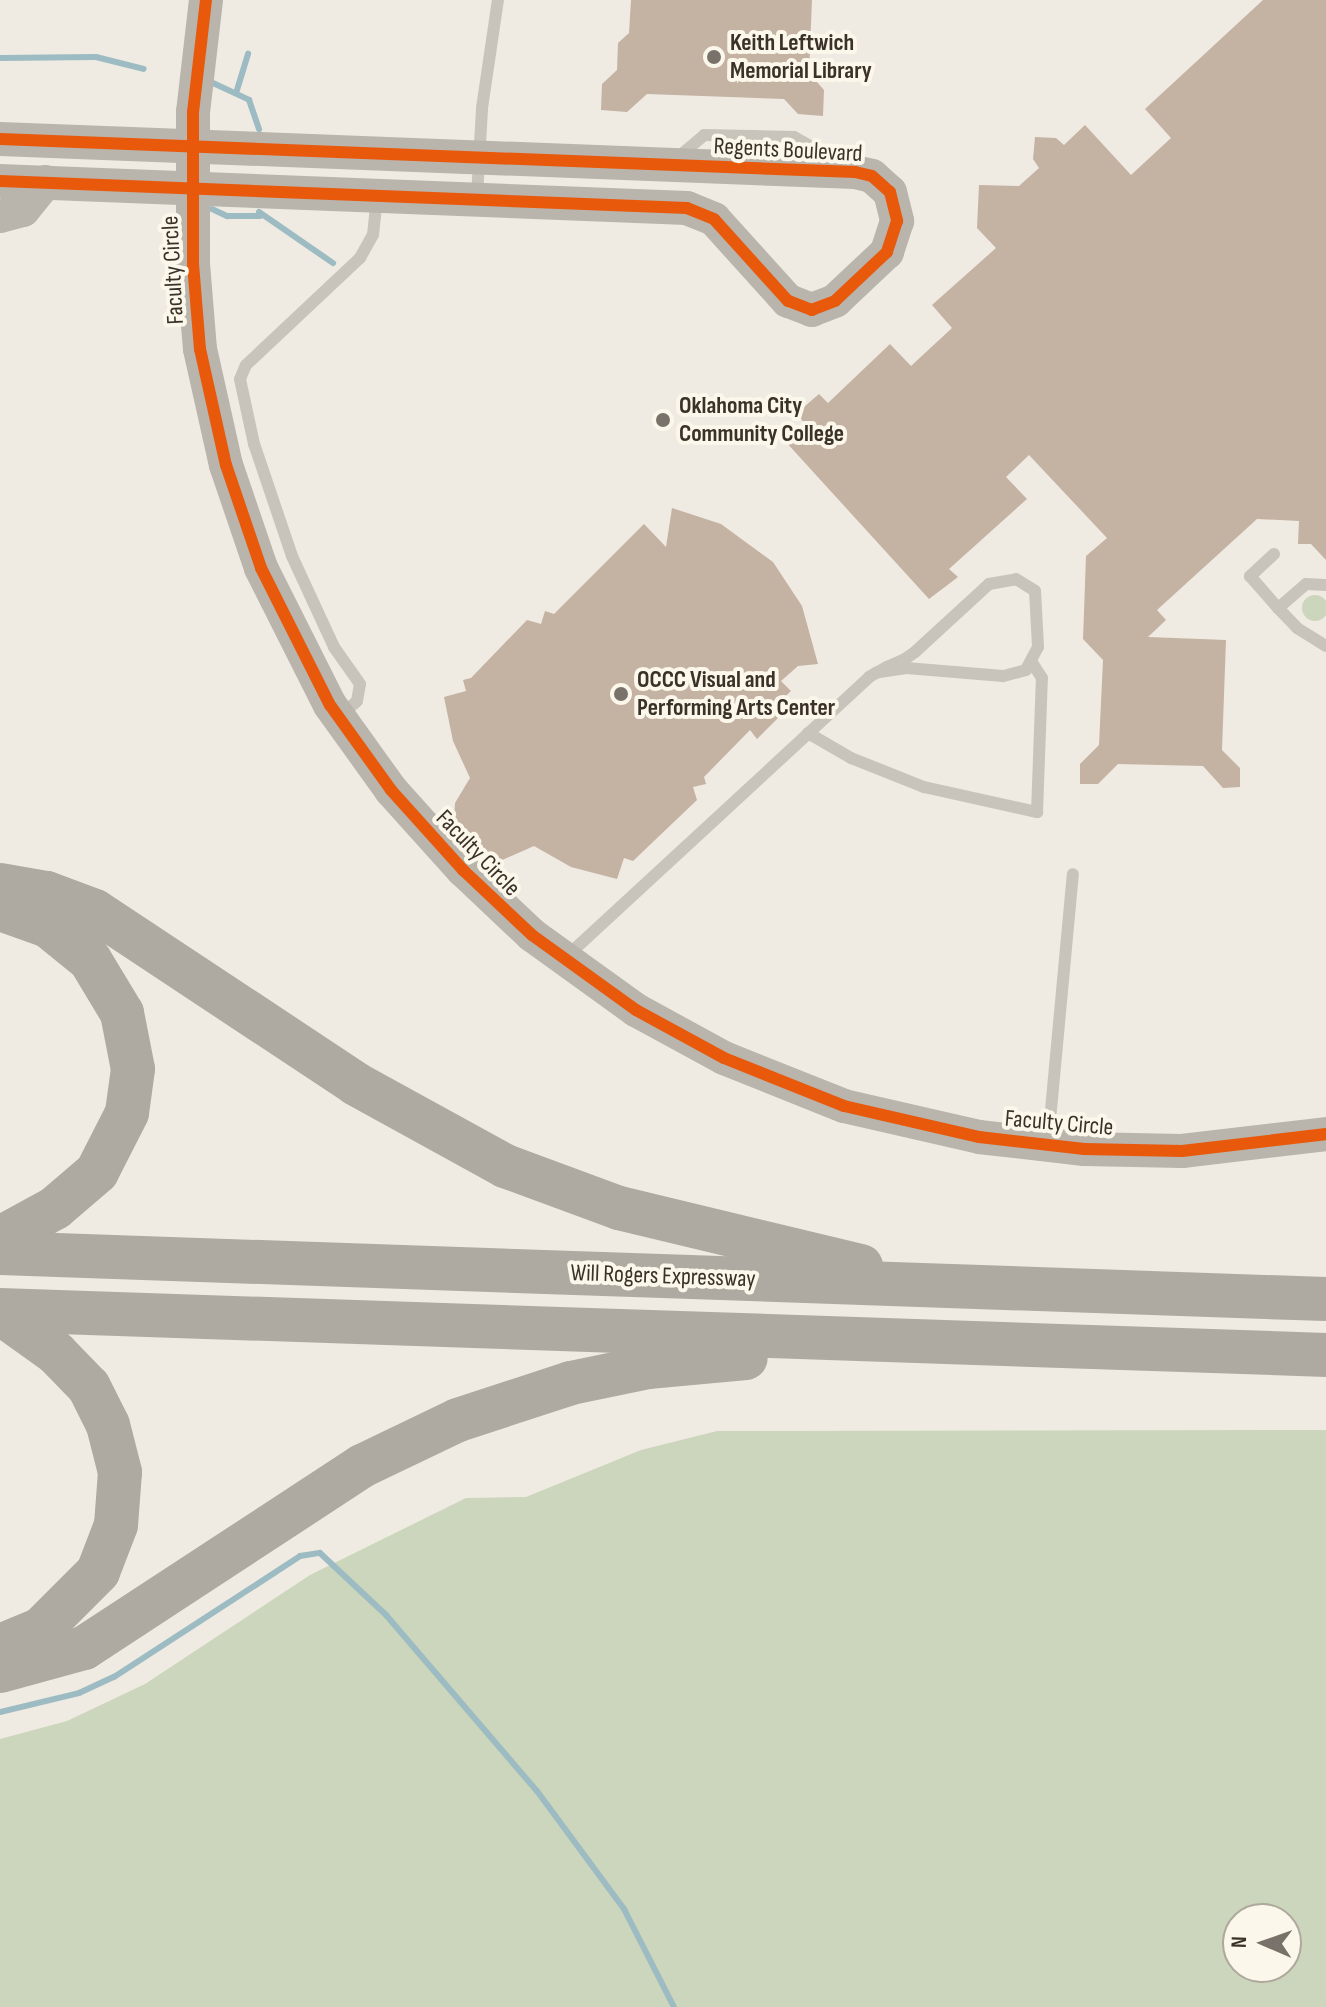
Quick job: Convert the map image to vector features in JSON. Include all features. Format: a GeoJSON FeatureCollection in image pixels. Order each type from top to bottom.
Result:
{"type":"FeatureCollection","features":[{"type":"Feature","properties":{"kind":"highway"},"geometry":{"type":"LineString","coordinates":[[0,885],[47,893],[95,911],[356,1084],[505,1166],[631,1212],[793,1247],[927,1285]]}},
{"type":"Feature","properties":{"kind":"highway"},"geometry":{"type":"LineString","coordinates":[[0,909],[48,926],[90,960],[122,1013],[133,1069],[127,1113],[97,1172],[55,1208],[0,1238]]}},
{"type":"Feature","properties":{"kind":"highway","name":"Will Rogers Expressway"},"geometry":{"type":"LineString","coordinates":[[0,1253],[1326,1299]]}},
{"type":"Feature","properties":{"kind":"highway"},"geometry":{"type":"LineString","coordinates":[[0,1312],[1326,1355]]}},
{"type":"Feature","properties":{"kind":"highway"},"geometry":{"type":"LineString","coordinates":[[0,1312],[56,1353],[89,1387],[108,1425],[120,1472],[116,1525],[98,1572],[41,1629],[0,1646]]}},
{"type":"Feature","properties":{"kind":"highway"},"geometry":{"type":"LineString","coordinates":[[0,1671],[84,1648],[362,1466],[458,1420],[522,1397],[648,1367],[941,1341]]}},
{"type":"Feature","properties":{"kind":"street","name":"Faculty Circle"},"geometry":{"type":"LineString","coordinates":[[206,0],[191,188],[200,349],[226,465],[283,616],[339,717],[425,831],[502,910],[564,960],[671,1030],[780,1083],[909,1123],[1047,1146],[1182,1151],[1326,1134]]}},
{"type":"Feature","properties":{"kind":"street","name":"Regents Boulevard"},"geometry":{"type":"LineString","coordinates":[[13,140],[864,173],[882,183],[896,205],[897,221],[887,252],[835,301],[812,310],[788,301],[702,211],[24,182]]}},
{"type":"Feature","properties":{"kind":"street"},"geometry":{"type":"LineString","coordinates":[[0,216],[23,210],[24,182],[13,140]]}},
{"type":"Feature","properties":{"kind":"lane"},"geometry":{"type":"LineString","coordinates":[[477,199],[498,0]]}},
{"type":"Feature","properties":{"kind":"lane"},"geometry":{"type":"LineString","coordinates":[[339,717],[357,701],[360,684],[334,647],[295,564],[254,444],[240,379],[246,365],[360,258],[373,235],[377,195]]}},
{"type":"Feature","properties":{"kind":"lane"},"geometry":{"type":"LineString","coordinates":[[1274,554],[1250,576],[1297,628],[1326,646]]}},
{"type":"Feature","properties":{"kind":"lane"},"geometry":{"type":"LineString","coordinates":[[564,960],[808,733],[876,673],[915,652],[989,584],[1006,579],[1024,581],[1038,599],[1033,664],[1042,678],[1037,812],[1014,810],[895,777],[808,733]]}},
{"type":"Feature","properties":{"kind":"lane"},"geometry":{"type":"LineString","coordinates":[[1278,608],[1306,584],[1326,585]]}},
{"type":"Feature","properties":{"kind":"lane"},"geometry":{"type":"LineString","coordinates":[[876,673],[906,668],[1003,676],[1033,664]]}},
{"type":"Feature","properties":{"kind":"lane"},"geometry":{"type":"LineString","coordinates":[[1047,1146],[1073,874]]}},
{"type":"Feature","properties":{"kind":"green space"},"geometry":{"type":"Polygon","coordinates":[[[1315,595],[1324,599],[1328,608],[1324,617],[1315,621],[1306,617],[1302,608],[1306,599],[1315,595]]]}},
{"type":"Feature","properties":{"kind":"green space"},"geometry":{"type":"Polygon","coordinates":[[[1326,1430],[1326,2007],[0,2007],[0,1739],[67,1721],[145,1684],[310,1575],[466,1498],[526,1497],[641,1450],[717,1431],[1326,1430]]]}},
{"type":"Feature","properties":{"kind":"building","name":"Keith Leftwich Memorial Library"},"geometry":{"type":"Polygon","coordinates":[[[631,0],[812,0],[809,73],[824,90],[823,116],[798,114],[784,99],[647,94],[627,112],[601,110],[602,84],[617,70],[618,43],[629,33],[631,0]]]}},
{"type":"Feature","properties":{"kind":"building","name":"Oklahoma City Community College"},"geometry":{"type":"Polygon","coordinates":[[[1263,0],[1326,0],[1326,560],[1311,544],[1298,544],[1299,521],[1257,519],[1157,610],[1166,620],[1148,637],[1226,640],[1222,750],[1240,768],[1240,787],[1223,788],[1203,766],[1118,764],[1098,784],[1080,784],[1080,764],[1099,745],[1103,660],[1083,639],[1086,556],[1107,538],[1029,455],[1006,477],[1027,499],[949,569],[958,577],[929,599],[785,441],[804,423],[797,413],[819,394],[828,403],[890,344],[911,366],[952,328],[932,305],[996,248],[977,228],[979,185],[1019,186],[1039,168],[1033,159],[1035,137],[1056,138],[1064,145],[1085,125],[1131,175],[1171,138],[1145,109],[1263,0]]]}},
{"type":"Feature","properties":{"kind":"building","name":"OCCC Visual and Performing Arts Center"},"geometry":{"type":"Polygon","coordinates":[[[672,508],[721,524],[773,562],[802,606],[818,664],[798,666],[781,681],[791,691],[777,704],[784,712],[757,739],[750,730],[704,777],[706,784],[693,787],[697,800],[633,861],[624,858],[617,879],[571,867],[534,846],[500,861],[477,855],[454,822],[455,803],[470,778],[453,741],[444,697],[466,691],[463,680],[471,678],[527,620],[541,624],[545,611],[554,614],[644,524],[666,547],[672,508]]]}},
{"type":"Feature","properties":{"kind":"waterway"},"geometry":{"type":"LineString","coordinates":[[237,90],[248,54]]}},
{"type":"Feature","properties":{"kind":"waterway"},"geometry":{"type":"LineString","coordinates":[[0,58],[96,57],[144,69]]}},
{"type":"Feature","properties":{"kind":"waterway"},"geometry":{"type":"LineString","coordinates":[[213,83],[249,100],[259,129]]}},
{"type":"Feature","properties":{"kind":"waterway"},"geometry":{"type":"LineString","coordinates":[[212,209],[227,216],[260,216]]}},
{"type":"Feature","properties":{"kind":"waterway"},"geometry":{"type":"LineString","coordinates":[[259,212],[333,263]]}},
{"type":"Feature","properties":{"kind":"waterway"},"geometry":{"type":"LineString","coordinates":[[0,1712],[79,1693],[114,1677],[300,1556],[320,1553],[386,1615],[537,1791],[624,1909],[674,2007]]}},
{"type":"Feature","properties":{"kind":"cycle path"},"geometry":{"type":"LineString","coordinates":[[206,0],[193,112],[193,264],[200,349],[226,465],[261,568],[330,705],[391,790],[463,870],[532,935],[636,1010],[724,1058],[844,1106],[979,1137],[1084,1149],[1182,1151],[1326,1134]]}},
{"type":"Feature","properties":{"kind":"cycle path"},"geometry":{"type":"LineString","coordinates":[[0,139],[855,172],[872,176],[890,192],[897,221],[887,252],[835,301],[812,310],[788,301],[714,219],[687,208],[0,181]]}},
{"type":"Feature","properties":{"kind":"place","name":"Keith Leftwich Memorial Library"},"geometry":{"type":"Point","coordinates":[714,57]}},
{"type":"Feature","properties":{"kind":"place","name":"Oklahoma City Community College"},"geometry":{"type":"Point","coordinates":[663,420]}},
{"type":"Feature","properties":{"kind":"place","name":"OCCC Visual and Performing Arts Center"},"geometry":{"type":"Point","coordinates":[621,694]}}]}
